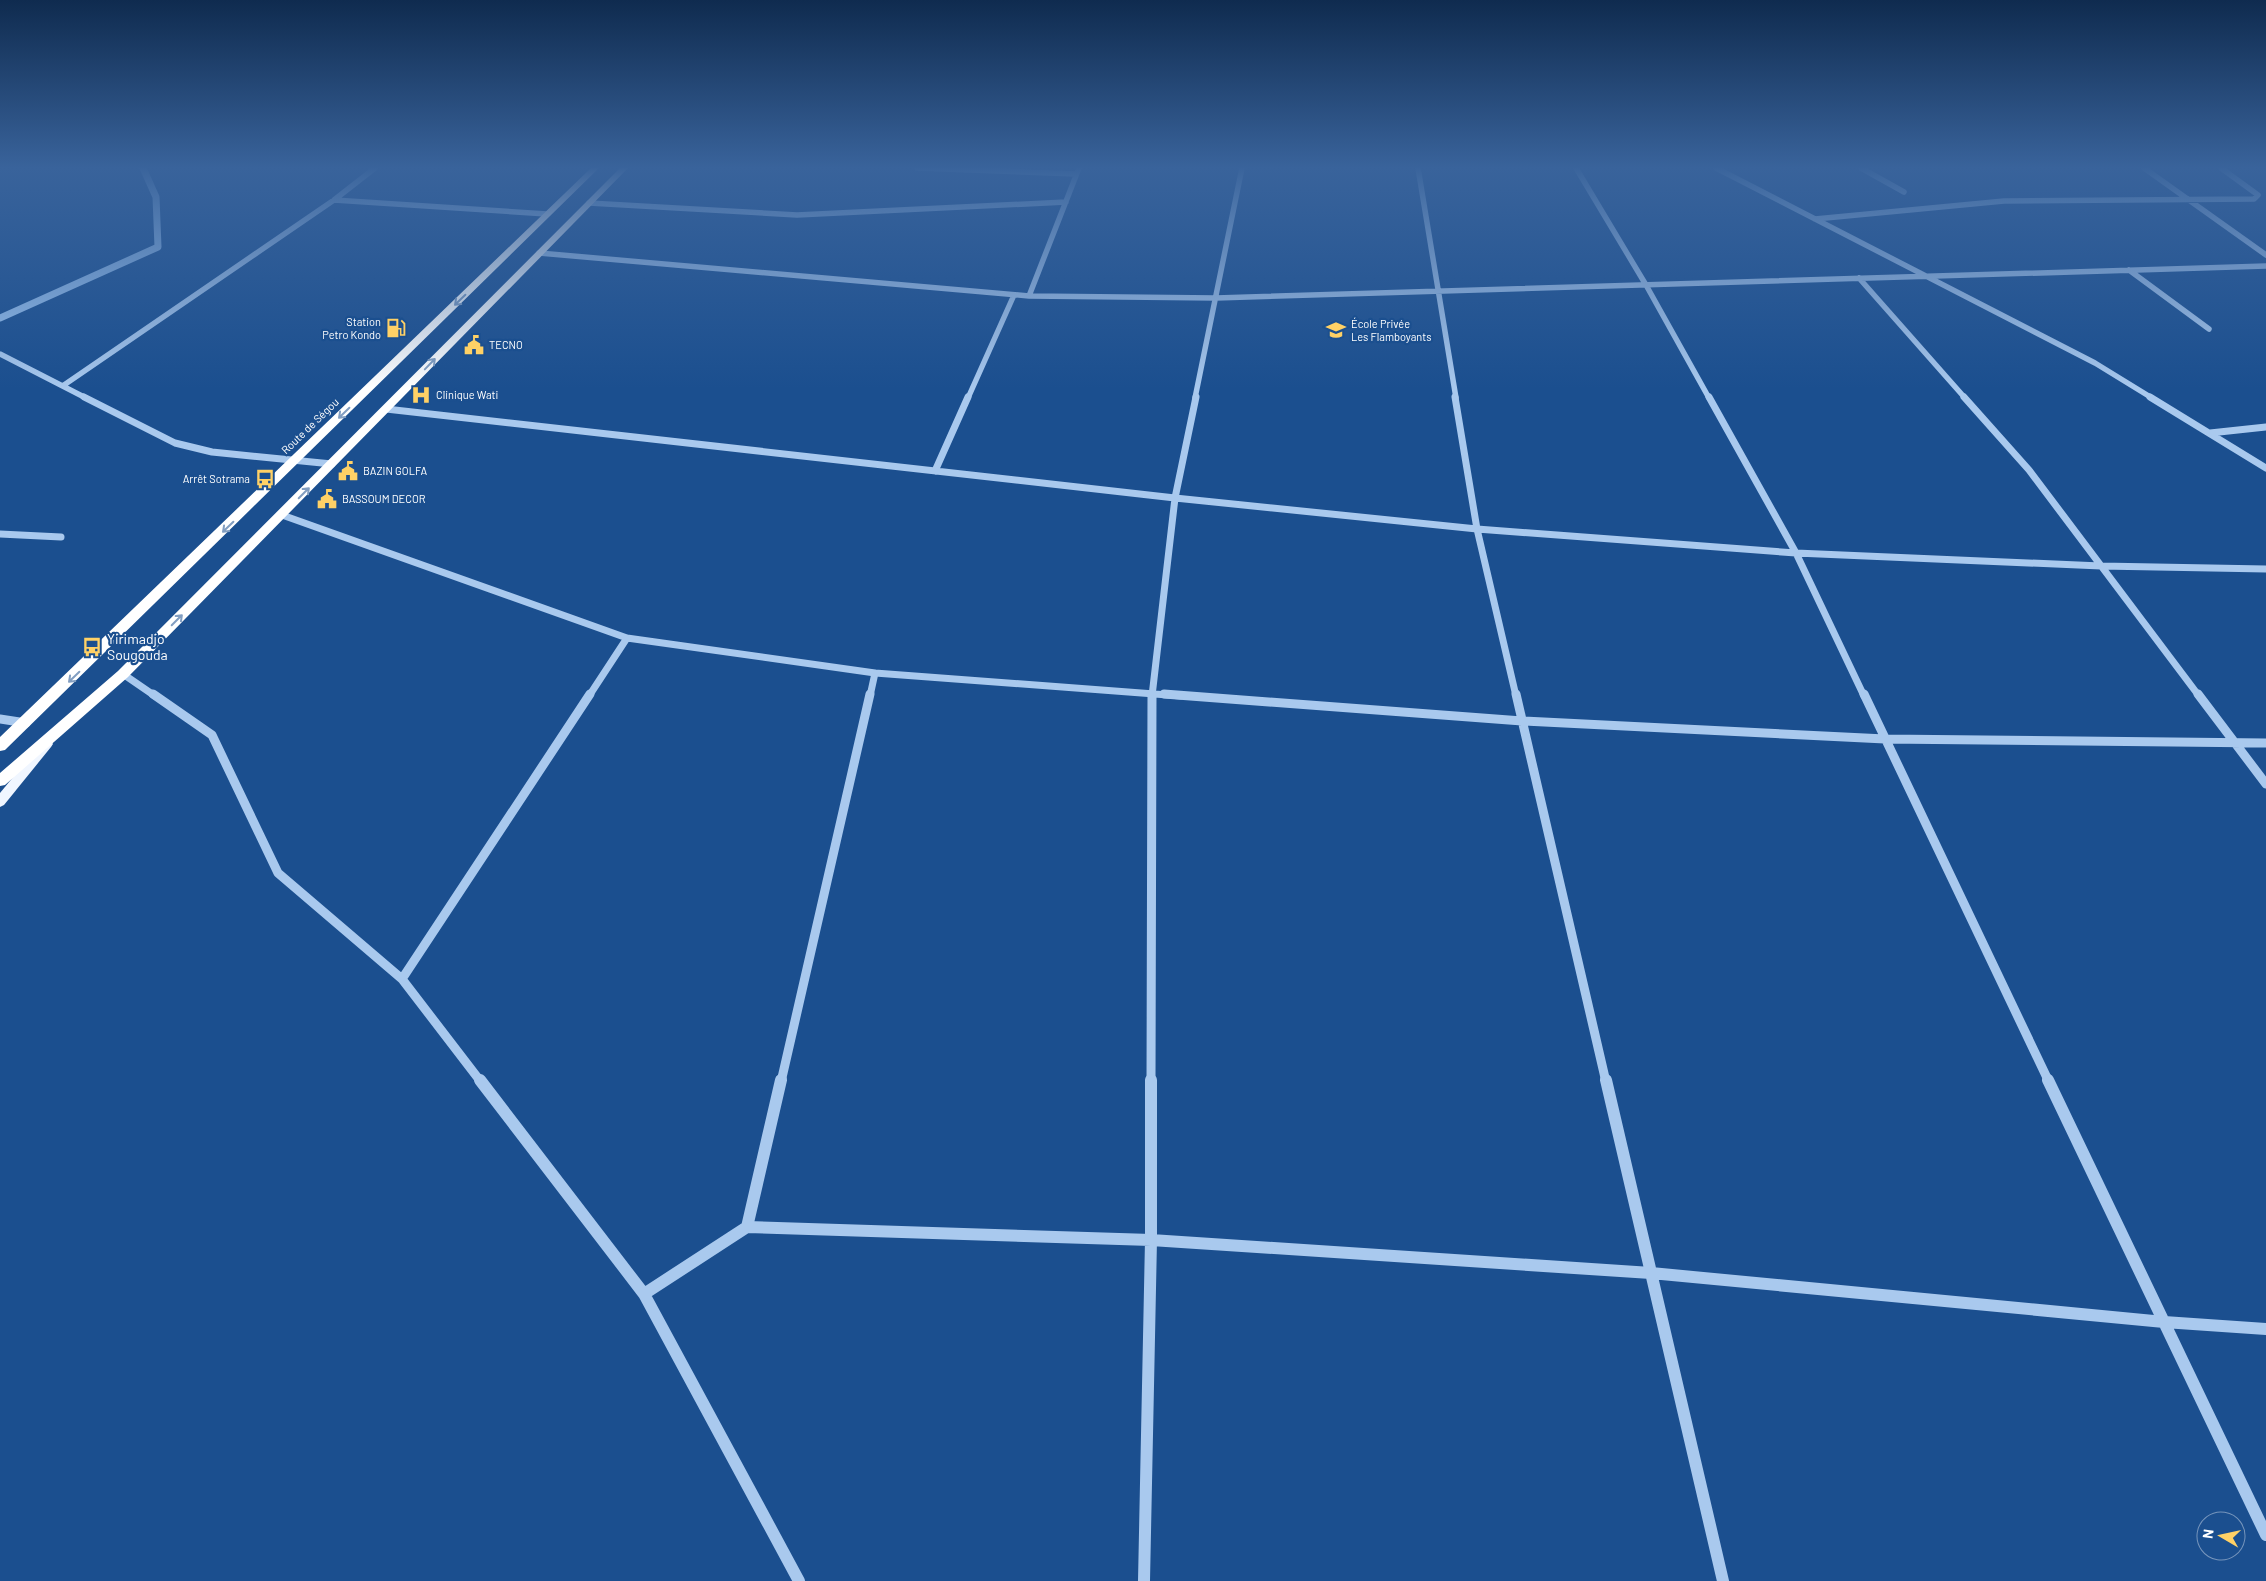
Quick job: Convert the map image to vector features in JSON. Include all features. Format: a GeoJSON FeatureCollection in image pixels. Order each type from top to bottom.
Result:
{"type":"FeatureCollection","features":[{"type":"Feature","properties":{"kind":"highway","name":"Route de Ségou"},"geometry":{"type":"LineString","coordinates":[[0,746],[26,723],[520,242]]}},
{"type":"Feature","properties":{"kind":"highway"},"geometry":{"type":"LineString","coordinates":[[0,781],[52,738],[123,674],[550,242]]}},
{"type":"Feature","properties":{"kind":"main road"},"geometry":{"type":"LineString","coordinates":[[0,802],[52,738]]}},
{"type":"Feature","properties":{"kind":"street"},"geometry":{"type":"LineString","coordinates":[[64,385],[273,242]]}},
{"type":"Feature","properties":{"kind":"street"},"geometry":{"type":"LineString","coordinates":[[1029,296],[1050,242]]}},
{"type":"Feature","properties":{"kind":"street"},"geometry":{"type":"LineString","coordinates":[[1144,1581],[1151,1240],[1152,693],[1176,498],[1227,242]]}},
{"type":"Feature","properties":{"kind":"street"},"geometry":{"type":"LineString","coordinates":[[1430,242],[1477,529],[1723,1581]]}},
{"type":"Feature","properties":{"kind":"street"},"geometry":{"type":"LineString","coordinates":[[1620,242],[1796,553],[2266,1535]]}},
{"type":"Feature","properties":{"kind":"street"},"geometry":{"type":"LineString","coordinates":[[1859,242],[2095,363],[2266,468]]}},
{"type":"Feature","properties":{"kind":"street"},"geometry":{"type":"LineString","coordinates":[[2248,242],[2266,255]]}},
{"type":"Feature","properties":{"kind":"street"},"geometry":{"type":"LineString","coordinates":[[539,253],[1029,296],[1216,298],[2266,266]]}},
{"type":"Feature","properties":{"kind":"street"},"geometry":{"type":"LineString","coordinates":[[2129,270],[2209,329]]}},
{"type":"Feature","properties":{"kind":"street"},"geometry":{"type":"LineString","coordinates":[[1859,278],[2029,470],[2266,784]]}},
{"type":"Feature","properties":{"kind":"street"},"geometry":{"type":"LineString","coordinates":[[935,471],[1014,295]]}},
{"type":"Feature","properties":{"kind":"street"},"geometry":{"type":"LineString","coordinates":[[0,354],[175,442],[212,452],[332,464]]}},
{"type":"Feature","properties":{"kind":"street"},"geometry":{"type":"LineString","coordinates":[[386,409],[1176,498],[1477,529],[1796,553],[2101,566],[2266,569]]}},
{"type":"Feature","properties":{"kind":"street"},"geometry":{"type":"LineString","coordinates":[[2210,433],[2266,427]]}},
{"type":"Feature","properties":{"kind":"street"},"geometry":{"type":"LineString","coordinates":[[282,515],[627,638],[875,673],[1522,721],[1885,739],[2266,743]]}},
{"type":"Feature","properties":{"kind":"street"},"geometry":{"type":"LineString","coordinates":[[0,534],[61,536]]}},
{"type":"Feature","properties":{"kind":"street"},"geometry":{"type":"LineString","coordinates":[[402,979],[627,638]]}},
{"type":"Feature","properties":{"kind":"street"},"geometry":{"type":"LineString","coordinates":[[747,1227],[875,673]]}},
{"type":"Feature","properties":{"kind":"street"},"geometry":{"type":"LineString","coordinates":[[123,674],[212,735],[278,873],[402,979],[644,1294],[799,1581]]}},
{"type":"Feature","properties":{"kind":"street"},"geometry":{"type":"LineString","coordinates":[[0,719],[26,723]]}},
{"type":"Feature","properties":{"kind":"street"},"geometry":{"type":"LineString","coordinates":[[644,1294],[747,1227],[1151,1240],[1651,1273],[2164,1322],[2266,1329]]}},
{"type":"Feature","properties":{"kind":"waterway"},"geometry":{"type":"LineString","coordinates":[[0,318],[158,247],[158,242]]}},
{"type":"Feature","properties":{"kind":"place","name":"Station Petro Kondo"},"geometry":{"type":"Point","coordinates":[396,328]}},
{"type":"Feature","properties":{"kind":"place","name":"École Privée Les Flamboyants"},"geometry":{"type":"Point","coordinates":[1336,330]}},
{"type":"Feature","properties":{"kind":"place","name":"TECNO"},"geometry":{"type":"Point","coordinates":[474,345]}},
{"type":"Feature","properties":{"kind":"place","name":"Clinique Wati"},"geometry":{"type":"Point","coordinates":[421,395]}},
{"type":"Feature","properties":{"kind":"place","name":"BAZIN GOLFA"},"geometry":{"type":"Point","coordinates":[348,471]}},
{"type":"Feature","properties":{"kind":"place","name":"Arrêt Sotrama"},"geometry":{"type":"Point","coordinates":[265,479]}},
{"type":"Feature","properties":{"kind":"place","name":"BASSOUM DECOR"},"geometry":{"type":"Point","coordinates":[327,499]}},
{"type":"Feature","properties":{"kind":"place","name":"Yirimadjo Sougouda"},"geometry":{"type":"Point","coordinates":[92,647]}}]}
